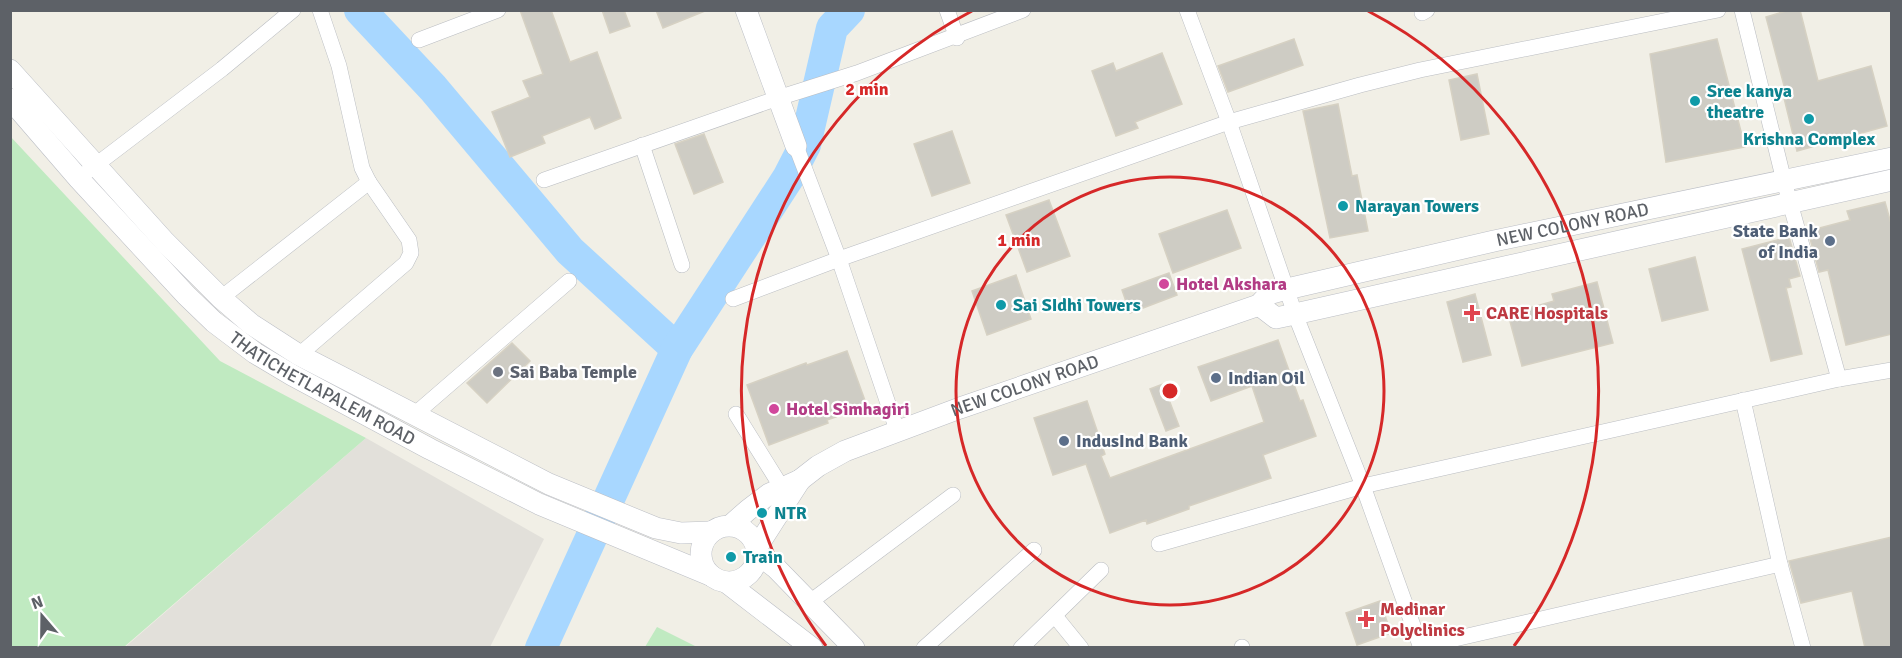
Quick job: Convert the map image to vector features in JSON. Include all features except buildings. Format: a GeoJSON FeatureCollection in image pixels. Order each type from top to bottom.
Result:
{"type":"FeatureCollection","features":[{"type":"Feature","properties":{"kind":"main road"},"geometry":{"type":"LineString","coordinates":[[746,10],[788,95],[796,146]]}},
{"type":"Feature","properties":{"kind":"main road","name":"THATICHETLAPALEM ROAD"},"geometry":{"type":"LineString","coordinates":[[10,70],[165,243],[251,324],[299,355],[549,484],[656,528],[681,533],[711,532]]}},
{"type":"Feature","properties":{"kind":"main road","name":"THATICHETLAPALEM ROAD"},"geometry":{"type":"LineString","coordinates":[[10,99],[78,179],[186,295],[214,322],[255,352],[292,375],[430,449],[539,504],[718,578],[812,648]]}},
{"type":"Feature","properties":{"kind":"main road","name":"NEW COLONY ROAD"},"geometry":{"type":"LineString","coordinates":[[731,525],[769,494],[791,484],[845,451],[897,430],[1259,305],[1269,294],[1494,241],[1892,158]]}},
{"type":"Feature","properties":{"kind":"main road","name":"NEW COLONY ROAD"},"geometry":{"type":"LineString","coordinates":[[1259,305],[1276,318],[1892,180]]}},
{"type":"Feature","properties":{"kind":"main road"},"geometry":{"type":"LineString","coordinates":[[791,484],[757,551],[757,562],[748,575],[742,579],[718,578],[704,567],[701,549],[711,532],[731,525],[748,532],[757,551],[854,648]]}},
{"type":"Feature","properties":{"kind":"street"},"geometry":{"type":"LineString","coordinates":[[78,179],[222,69],[293,10]]}},
{"type":"Feature","properties":{"kind":"street"},"geometry":{"type":"LineString","coordinates":[[299,355],[406,263],[411,253],[409,240],[369,182],[358,155],[341,74],[320,10]]}},
{"type":"Feature","properties":{"kind":"street"},"geometry":{"type":"LineString","coordinates":[[419,40],[498,10]]}},
{"type":"Feature","properties":{"kind":"street"},"geometry":{"type":"LineString","coordinates":[[947,10],[956,37]]}},
{"type":"Feature","properties":{"kind":"street"},"geometry":{"type":"LineString","coordinates":[[544,180],[830,82],[956,37],[1023,10]]}},
{"type":"Feature","properties":{"kind":"street"},"geometry":{"type":"LineString","coordinates":[[1187,10],[1229,122],[1295,314],[1363,486],[1421,647],[1780,564]]}},
{"type":"Feature","properties":{"kind":"street"},"geometry":{"type":"LineString","coordinates":[[733,299],[839,259],[1229,122],[1420,70],[1718,10]]}},
{"type":"Feature","properties":{"kind":"street"},"geometry":{"type":"LineString","coordinates":[[1742,10],[1784,180],[1839,379]]}},
{"type":"Feature","properties":{"kind":"street"},"geometry":{"type":"LineString","coordinates":[[642,145],[682,265]]}},
{"type":"Feature","properties":{"kind":"street"},"geometry":{"type":"LineString","coordinates":[[796,146],[839,259],[897,430]]}},
{"type":"Feature","properties":{"kind":"street"},"geometry":{"type":"LineString","coordinates":[[221,298],[369,182]]}},
{"type":"Feature","properties":{"kind":"street"},"geometry":{"type":"LineString","coordinates":[[414,415],[568,281]]}},
{"type":"Feature","properties":{"kind":"street"},"geometry":{"type":"LineString","coordinates":[[1159,544],[1363,486],[1743,400],[1892,370]]}},
{"type":"Feature","properties":{"kind":"street"},"geometry":{"type":"LineString","coordinates":[[1743,400],[1780,564],[1803,648]]}},
{"type":"Feature","properties":{"kind":"street"},"geometry":{"type":"LineString","coordinates":[[736,414],[791,484]]}},
{"type":"Feature","properties":{"kind":"street"},"geometry":{"type":"LineString","coordinates":[[810,602],[953,495]]}},
{"type":"Feature","properties":{"kind":"street"},"geometry":{"type":"LineString","coordinates":[[924,648],[1034,550]]}},
{"type":"Feature","properties":{"kind":"street"},"geometry":{"type":"LineString","coordinates":[[1021,648],[1101,570]]}},
{"type":"Feature","properties":{"kind":"street"},"geometry":{"type":"LineString","coordinates":[[1055,616],[1081,648]]}},
{"type":"Feature","properties":{"kind":"shaded area"},"geometry":{"type":"Polygon","coordinates":[[[366,438],[544,539],[490,647],[124,648],[366,438]]]}},
{"type":"Feature","properties":{"kind":"green space"},"geometry":{"type":"Polygon","coordinates":[[[10,136],[220,361],[366,438],[124,647],[11,647],[10,136]]]}},
{"type":"Feature","properties":{"kind":"green space"},"geometry":{"type":"Polygon","coordinates":[[[657,627],[697,647],[645,647],[657,627]]]}},
{"type":"Feature","properties":{"kind":"waterway"},"geometry":{"type":"LineString","coordinates":[[360,10],[433,88],[570,251],[677,349]]}},
{"type":"Feature","properties":{"kind":"waterway"},"geometry":{"type":"LineString","coordinates":[[541,648],[677,349],[788,178],[805,145],[832,28],[849,10]]}},
{"type":"Feature","properties":{"kind":"place","name":"Sree kanya theatre"},"geometry":{"type":"Point","coordinates":[1695,101]}},
{"type":"Feature","properties":{"kind":"place","name":"Krishna Complex"},"geometry":{"type":"Point","coordinates":[1809,119]}},
{"type":"Feature","properties":{"kind":"place","name":"Narayan Towers"},"geometry":{"type":"Point","coordinates":[1343,206]}},
{"type":"Feature","properties":{"kind":"place","name":"State Bank of India"},"geometry":{"type":"Point","coordinates":[1830,241]}},
{"type":"Feature","properties":{"kind":"place","name":"Hotel Akshara"},"geometry":{"type":"Point","coordinates":[1164,284]}},
{"type":"Feature","properties":{"kind":"place","name":"Sai SIdhi Towers"},"geometry":{"type":"Point","coordinates":[1001,305]}},
{"type":"Feature","properties":{"kind":"place","name":"CARE Hospitals"},"geometry":{"type":"Point","coordinates":[1472,313]}},
{"type":"Feature","properties":{"kind":"place","name":"Sai Baba Temple"},"geometry":{"type":"Point","coordinates":[498,372]}},
{"type":"Feature","properties":{"kind":"place","name":"Indian Oil"},"geometry":{"type":"Point","coordinates":[1216,378]}},
{"type":"Feature","properties":{"kind":"place","name":"Hotel Simhagiri"},"geometry":{"type":"Point","coordinates":[774,409]}},
{"type":"Feature","properties":{"kind":"place","name":"IndusInd Bank"},"geometry":{"type":"Point","coordinates":[1064,441]}},
{"type":"Feature","properties":{"kind":"place","name":"NTR"},"geometry":{"type":"Point","coordinates":[762,513]}},
{"type":"Feature","properties":{"kind":"place","name":"Train"},"geometry":{"type":"Point","coordinates":[731,557]}},
{"type":"Feature","properties":{"kind":"place","name":"Medinar Polyclinics"},"geometry":{"type":"Point","coordinates":[1366,619]}}]}
